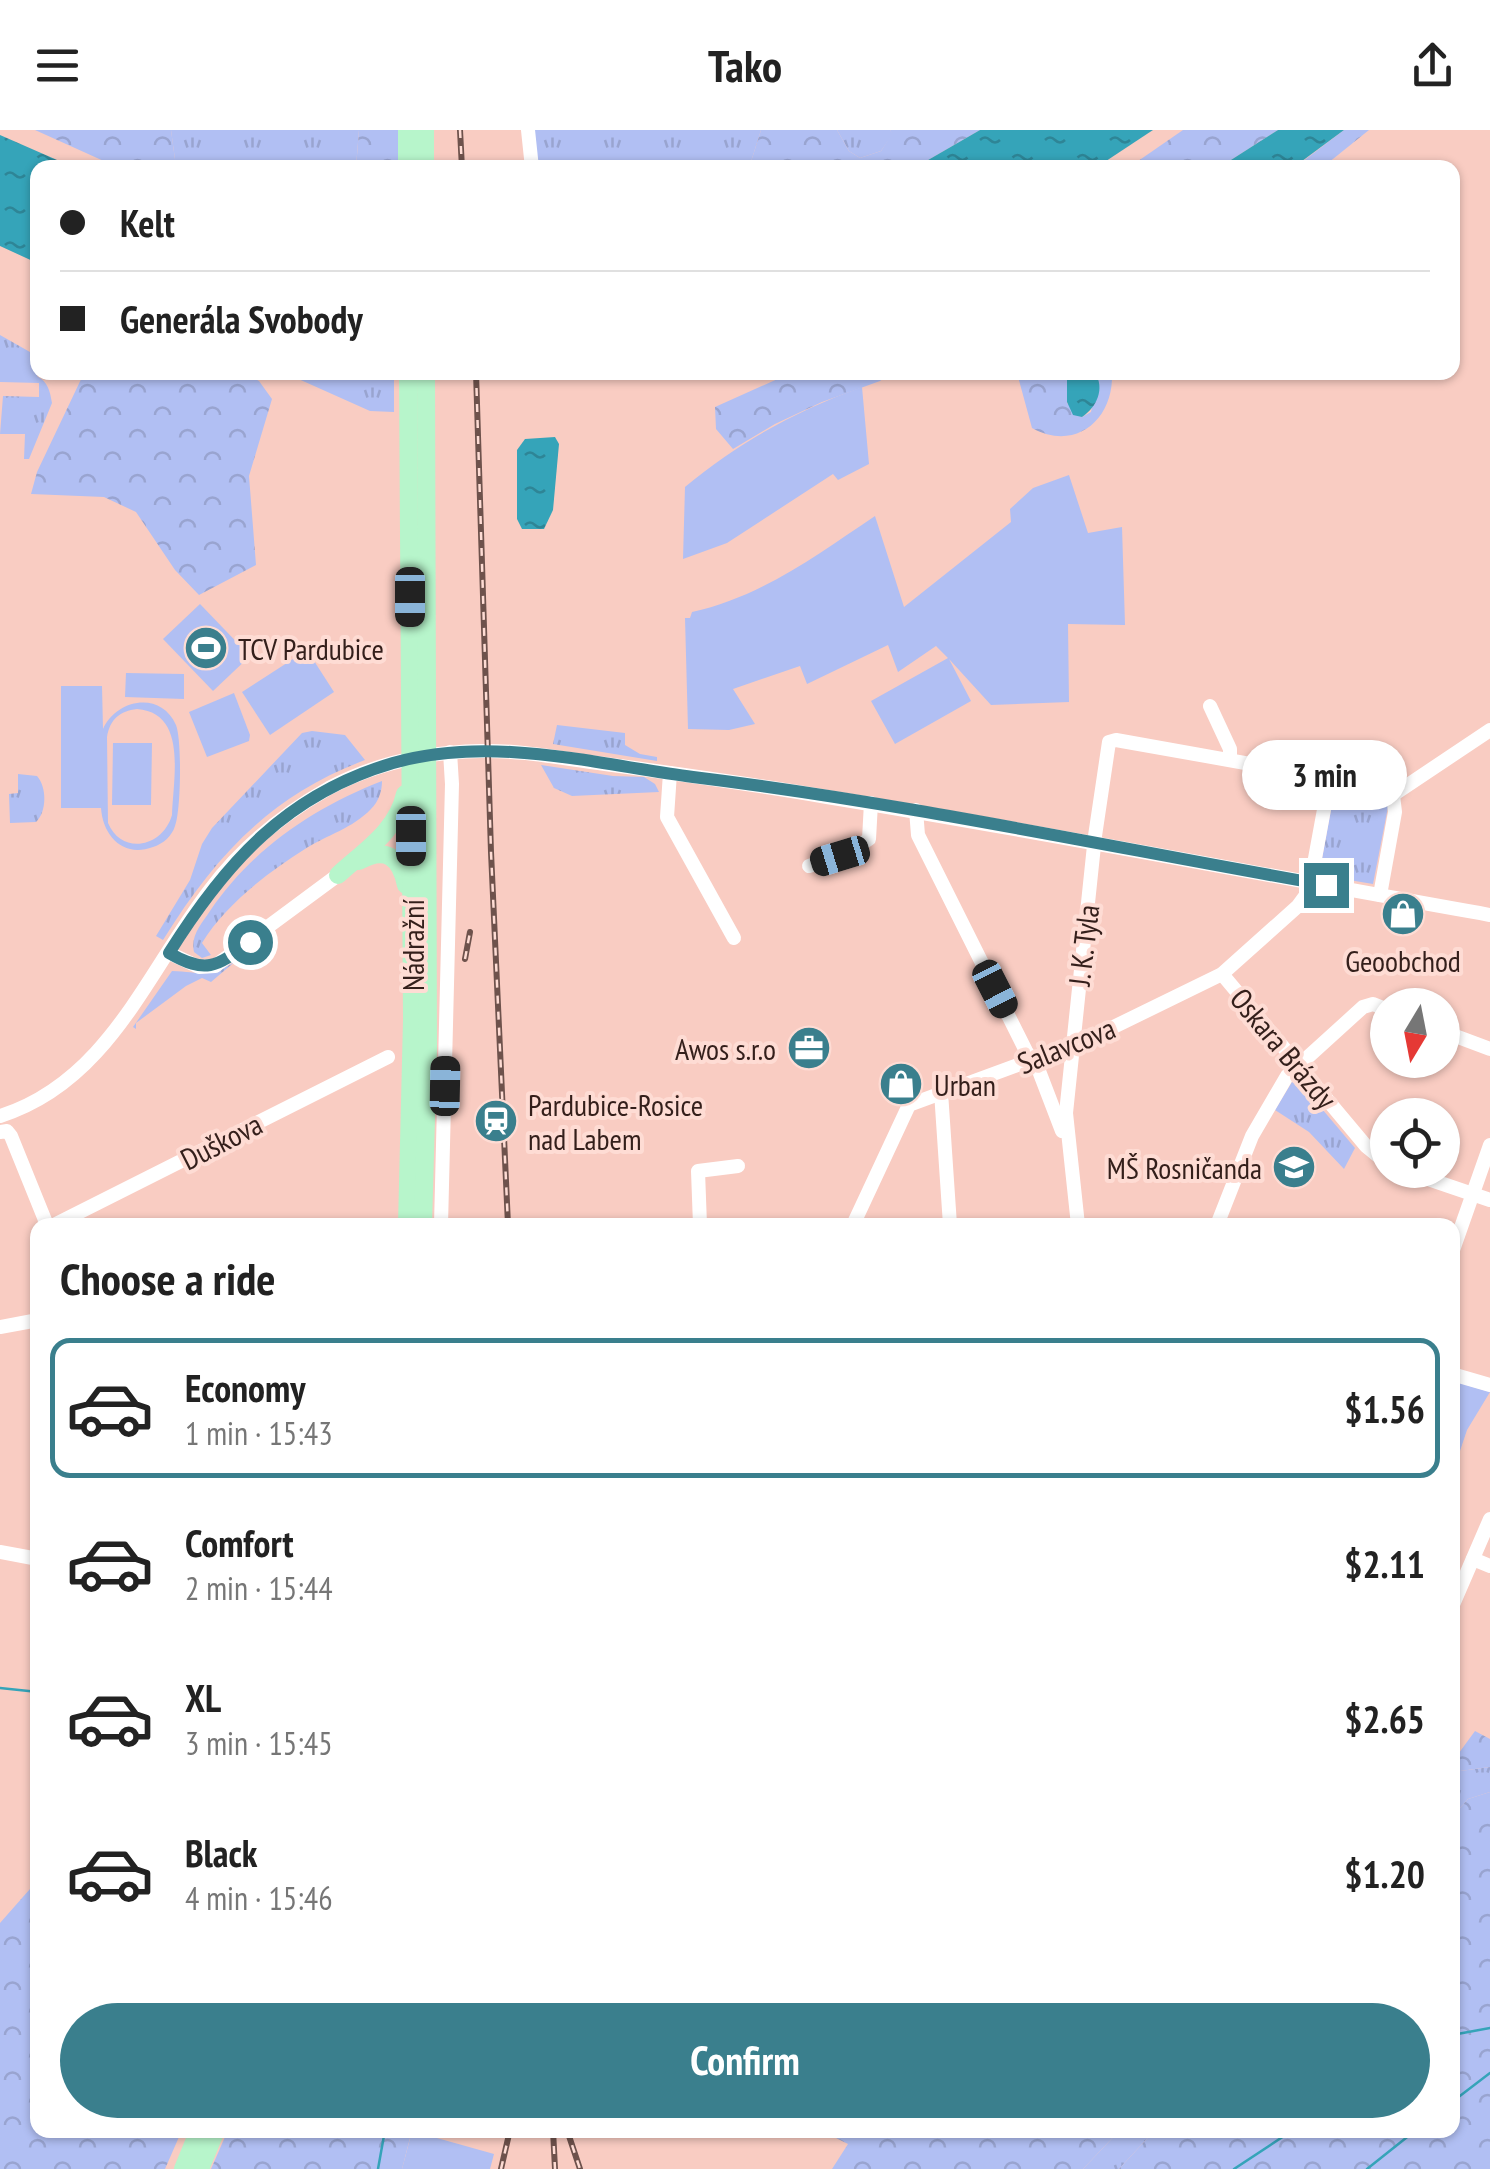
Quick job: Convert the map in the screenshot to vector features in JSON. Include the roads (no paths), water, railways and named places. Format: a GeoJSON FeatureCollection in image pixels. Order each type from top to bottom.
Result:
{"type":"FeatureCollection","features":[{"type":"Feature","properties":{"kind":"main road"},"geometry":{"type":"LineString","coordinates":[[407,130],[407,160]]}},
{"type":"Feature","properties":{"kind":"main road"},"geometry":{"type":"LineString","coordinates":[[425,130],[425,160]]}},
{"type":"Feature","properties":{"kind":"main road"},"geometry":{"type":"LineString","coordinates":[[409,380],[417,426]]}},
{"type":"Feature","properties":{"kind":"main road"},"geometry":{"type":"LineString","coordinates":[[417,426],[425,380]]}},
{"type":"Feature","properties":{"kind":"main road","name":"Nádražní"},"geometry":{"type":"LineString","coordinates":[[407,1218],[417,426]]}},
{"type":"Feature","properties":{"kind":"main road","name":"Nádražní"},"geometry":{"type":"LineString","coordinates":[[417,426],[428,1048],[423,1218]]}},
{"type":"Feature","properties":{"kind":"main road"},"geometry":{"type":"LineString","coordinates":[[338,875],[396,820],[411,764]]}},
{"type":"Feature","properties":{"kind":"main road"},"geometry":{"type":"LineString","coordinates":[[338,875],[370,855],[383,852],[392,856],[402,868],[412,908]]}},
{"type":"Feature","properties":{"kind":"main road"},"geometry":{"type":"LineString","coordinates":[[183,2169],[196,2138]]}},
{"type":"Feature","properties":{"kind":"main road"},"geometry":{"type":"LineString","coordinates":[[200,2169],[213,2138]]}},
{"type":"Feature","properties":{"kind":"street"},"geometry":{"type":"LineString","coordinates":[[528,130],[531,160]]}},
{"type":"Feature","properties":{"kind":"street"},"geometry":{"type":"LineString","coordinates":[[1210,706],[1230,749],[1230,760],[1380,786],[1393,795],[1395,812],[1380,895]]}},
{"type":"Feature","properties":{"kind":"street"},"geometry":{"type":"LineString","coordinates":[[1393,795],[1490,730]]}},
{"type":"Feature","properties":{"kind":"street","name":"J. K. Tyla"},"geometry":{"type":"LineString","coordinates":[[1077,1218],[1066,1113],[1108,746],[1112,740],[1230,760]]}},
{"type":"Feature","properties":{"kind":"street"},"geometry":{"type":"LineString","coordinates":[[441,1218],[450,752]]}},
{"type":"Feature","properties":{"kind":"street"},"geometry":{"type":"LineString","coordinates":[[3,1116],[36,1100],[110,1040],[211,888],[251,844],[310,800],[368,772],[412,758],[450,752],[556,757],[916,810],[1490,915]]}},
{"type":"Feature","properties":{"kind":"street"},"geometry":{"type":"LineString","coordinates":[[670,773],[667,818],[734,938]]}},
{"type":"Feature","properties":{"kind":"street"},"geometry":{"type":"LineString","coordinates":[[1310,882],[1330,778]]}},
{"type":"Feature","properties":{"kind":"street"},"geometry":{"type":"LineString","coordinates":[[809,866],[850,853],[870,839],[871,803]]}},
{"type":"Feature","properties":{"kind":"street"},"geometry":{"type":"LineString","coordinates":[[916,810],[918,835],[1032,1060],[1067,1146]]}},
{"type":"Feature","properties":{"kind":"street"},"geometry":{"type":"LineString","coordinates":[[169,953],[193,965],[215,966],[338,875]]}},
{"type":"Feature","properties":{"kind":"street","name":"Salavcova"},"geometry":{"type":"LineString","coordinates":[[856,1218],[904,1111],[913,1102],[1071,1047],[1222,974],[1302,902],[1310,882]]}},
{"type":"Feature","properties":{"kind":"street","name":"Oskara Brázdy"},"geometry":{"type":"LineString","coordinates":[[1222,974],[1370,1149]]}},
{"type":"Feature","properties":{"kind":"street"},"geometry":{"type":"LineString","coordinates":[[1220,1218],[1252,1136],[1278,1089],[1296,1064],[1366,1005],[1370,1006]]}},
{"type":"Feature","properties":{"kind":"street"},"geometry":{"type":"LineString","coordinates":[[1460,1038],[1490,1049]]}},
{"type":"Feature","properties":{"kind":"street","name":"Duškova"},"geometry":{"type":"LineString","coordinates":[[65,1218],[388,1058]]}},
{"type":"Feature","properties":{"kind":"street"},"geometry":{"type":"LineString","coordinates":[[941,1092],[950,1218]]}},
{"type":"Feature","properties":{"kind":"street"},"geometry":{"type":"LineString","coordinates":[[0,1132],[7,1131],[11,1136],[48,1218]]}},
{"type":"Feature","properties":{"kind":"street"},"geometry":{"type":"LineString","coordinates":[[1460,1230],[1490,1146]]}},
{"type":"Feature","properties":{"kind":"street"},"geometry":{"type":"LineString","coordinates":[[700,1218],[700,1169],[738,1166]]}},
{"type":"Feature","properties":{"kind":"street"},"geometry":{"type":"LineString","coordinates":[[1455,1188],[1490,1200]]}},
{"type":"Feature","properties":{"kind":"street"},"geometry":{"type":"LineString","coordinates":[[0,1328],[30,1322]]}},
{"type":"Feature","properties":{"kind":"street"},"geometry":{"type":"LineString","coordinates":[[1460,1376],[1490,1385]]}},
{"type":"Feature","properties":{"kind":"street"},"geometry":{"type":"LineString","coordinates":[[1460,1588],[1490,1518]]}},
{"type":"Feature","properties":{"kind":"street"},"geometry":{"type":"LineString","coordinates":[[0,1552],[30,1558]]}},
{"type":"Feature","properties":{"kind":"street"},"geometry":{"type":"LineString","coordinates":[[1460,1566],[1490,1566]]}},
{"type":"Feature","properties":{"kind":"water"},"geometry":{"type":"Polygon","coordinates":[[[980,130],[1153,130],[1108,160],[928,160],[980,130]]]}},
{"type":"Feature","properties":{"kind":"water"},"geometry":{"type":"Polygon","coordinates":[[[1278,130],[1344,130],[1303,160],[1231,160],[1278,130]]]}},
{"type":"Feature","properties":{"kind":"water"},"geometry":{"type":"Polygon","coordinates":[[[0,135],[57,160],[30,160],[30,260],[0,246],[0,135]]]}},
{"type":"Feature","properties":{"kind":"water"},"geometry":{"type":"Polygon","coordinates":[[[1067,380],[1098,380],[1095,403],[1082,417],[1073,415],[1067,402],[1067,380]]]}},
{"type":"Feature","properties":{"kind":"water"},"geometry":{"type":"Polygon","coordinates":[[[555,437],[559,444],[553,510],[544,529],[522,529],[517,519],[517,450],[525,439],[555,437]]]}},
{"type":"Feature","properties":{"kind":"waterway"},"geometry":{"type":"LineString","coordinates":[[0,1688],[30,1691]]}},
{"type":"Feature","properties":{"kind":"waterway"},"geometry":{"type":"LineString","coordinates":[[1460,2034],[1490,2028]]}},
{"type":"Feature","properties":{"kind":"waterway"},"geometry":{"type":"LineString","coordinates":[[1460,2096],[1490,2073]]}},
{"type":"Feature","properties":{"kind":"waterway"},"geometry":{"type":"LineString","coordinates":[[378,2169],[384,2138]]}},
{"type":"Feature","properties":{"kind":"waterway"},"geometry":{"type":"LineString","coordinates":[[1234,2169],[1281,2138]]}},
{"type":"Feature","properties":{"kind":"waterway"},"geometry":{"type":"LineString","coordinates":[[1367,2169],[1406,2138]]}},
{"type":"Feature","properties":{"kind":"railway"},"geometry":{"type":"LineString","coordinates":[[460,130],[462,160]]}},
{"type":"Feature","properties":{"kind":"railway"},"geometry":{"type":"LineString","coordinates":[[476,380],[508,1218]]}},
{"type":"Feature","properties":{"kind":"railway"},"geometry":{"type":"LineString","coordinates":[[465,959],[470,932]]}},
{"type":"Feature","properties":{"kind":"railway"},"geometry":{"type":"LineString","coordinates":[[501,2169],[508,2138]]}},
{"type":"Feature","properties":{"kind":"railway"},"geometry":{"type":"LineString","coordinates":[[553,2138],[555,2169]]}},
{"type":"Feature","properties":{"kind":"railway"},"geometry":{"type":"LineString","coordinates":[[570,2138],[580,2169]]}},
{"type":"Feature","properties":{"kind":"place","name":"TCV Pardubice"},"geometry":{"type":"Point","coordinates":[206,648]}},
{"type":"Feature","properties":{"kind":"place","name":"Geoobchod"},"geometry":{"type":"Point","coordinates":[1403,914]}},
{"type":"Feature","properties":{"kind":"place","name":"Awos s.r.o"},"geometry":{"type":"Point","coordinates":[809,1048]}},
{"type":"Feature","properties":{"kind":"place","name":"Urban"},"geometry":{"type":"Point","coordinates":[901,1084]}},
{"type":"Feature","properties":{"kind":"place","name":"Pardubice-Rosice nad Labem"},"geometry":{"type":"Point","coordinates":[496,1121]}},
{"type":"Feature","properties":{"kind":"place","name":"MŠ Rosničanda"},"geometry":{"type":"Point","coordinates":[1294,1167]}}]}
